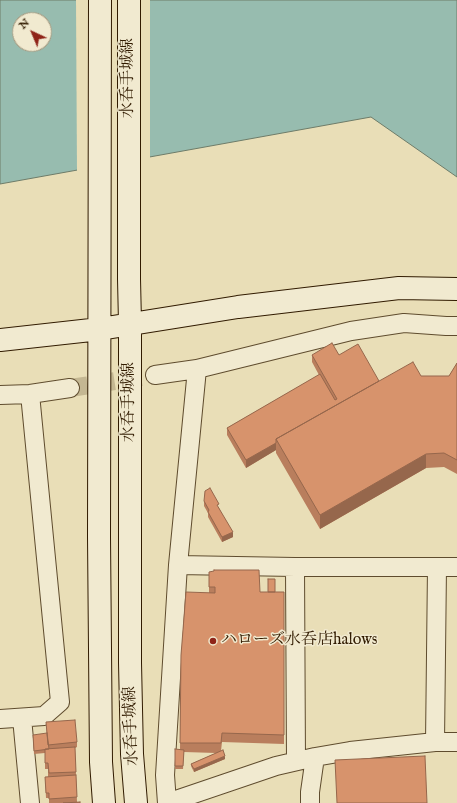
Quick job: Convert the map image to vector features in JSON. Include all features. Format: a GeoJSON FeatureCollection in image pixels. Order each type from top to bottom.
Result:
{"type":"FeatureCollection","features":[{"type":"Feature","properties":{"kind":"main road","name":"水呑手城線"},"geometry":{"type":"LineString","coordinates":[[100,0],[101,754],[104,803]]}},
{"type":"Feature","properties":{"kind":"main road","name":"水呑手城線"},"geometry":{"type":"LineString","coordinates":[[129,0],[130,663],[132,754],[136,803]]}},
{"type":"Feature","properties":{"kind":"main road"},"geometry":{"type":"LineString","coordinates":[[0,340],[100,329],[130,323],[238,307],[399,288],[457,289]]}},
{"type":"Feature","properties":{"kind":"street"},"geometry":{"type":"LineString","coordinates":[[155,375],[197,369],[351,331],[404,323],[457,326]]}},
{"type":"Feature","properties":{"kind":"street"},"geometry":{"type":"LineString","coordinates":[[197,369],[178,565],[165,775],[167,802],[276,766],[315,757],[350,751],[435,742],[457,742]]}},
{"type":"Feature","properties":{"kind":"street"},"geometry":{"type":"LineString","coordinates":[[0,395],[30,394],[70,388]]}},
{"type":"Feature","properties":{"kind":"street"},"geometry":{"type":"LineString","coordinates":[[0,720],[44,716],[60,702],[30,394]]}},
{"type":"Feature","properties":{"kind":"street"},"geometry":{"type":"LineString","coordinates":[[178,565],[457,567]]}},
{"type":"Feature","properties":{"kind":"street"},"geometry":{"type":"LineString","coordinates":[[295,567],[296,761]]}},
{"type":"Feature","properties":{"kind":"street"},"geometry":{"type":"LineString","coordinates":[[435,742],[437,567]]}},
{"type":"Feature","properties":{"kind":"street"},"geometry":{"type":"LineString","coordinates":[[22,718],[30,803]]}},
{"type":"Feature","properties":{"kind":"street"},"geometry":{"type":"LineString","coordinates":[[310,803],[315,757]]}},
{"type":"Feature","properties":{"kind":"water"},"geometry":{"type":"Polygon","coordinates":[[[0,0],[457,0],[457,177],[371,117],[0,184],[0,0]]]}},
{"type":"Feature","properties":{"kind":"pier"},"geometry":{"type":"Polygon","coordinates":[[[76,0],[150,0],[150,159],[77,172],[76,0]]]}},
{"type":"Feature","properties":{"kind":"building"},"geometry":{"type":"Polygon","coordinates":[[[332,343],[339,355],[358,344],[379,381],[276,439],[276,443],[246,460],[227,428],[320,374],[335,400],[337,399],[312,355],[332,343]]]}},
{"type":"Feature","properties":{"kind":"building"},"geometry":{"type":"Polygon","coordinates":[[[413,362],[421,376],[449,376],[457,363],[457,460],[444,453],[426,454],[320,515],[276,439],[413,362]]]}},
{"type":"Feature","properties":{"kind":"building"},"geometry":{"type":"Polygon","coordinates":[[[210,488],[219,504],[217,505],[233,532],[222,537],[208,512],[209,510],[204,501],[205,491],[210,488]]]}},
{"type":"Feature","properties":{"kind":"building"},"geometry":{"type":"Polygon","coordinates":[[[214,570],[259,570],[260,592],[284,592],[284,735],[222,733],[221,743],[180,743],[181,655],[186,592],[215,593],[215,587],[209,587],[209,572],[214,570]]]}},
{"type":"Feature","properties":{"kind":"building"},"geometry":{"type":"Polygon","coordinates":[[[268,579],[275,579],[275,592],[268,592],[268,579]]]}},
{"type":"Feature","properties":{"kind":"building"},"geometry":{"type":"Polygon","coordinates":[[[75,720],[77,742],[48,745],[46,722],[75,720]]]}},
{"type":"Feature","properties":{"kind":"building"},"geometry":{"type":"Polygon","coordinates":[[[47,733],[49,749],[34,751],[33,735],[47,733]]]}},
{"type":"Feature","properties":{"kind":"building"},"geometry":{"type":"Polygon","coordinates":[[[75,747],[76,772],[49,773],[48,763],[45,763],[45,749],[75,747]]]}},
{"type":"Feature","properties":{"kind":"building"},"geometry":{"type":"Polygon","coordinates":[[[175,749],[184,750],[183,766],[175,766],[175,749]]]}},
{"type":"Feature","properties":{"kind":"building"},"geometry":{"type":"Polygon","coordinates":[[[223,750],[225,756],[194,769],[191,764],[223,750]]]}},
{"type":"Feature","properties":{"kind":"building"},"geometry":{"type":"Polygon","coordinates":[[[425,756],[427,803],[337,803],[335,760],[425,756]]]}},
{"type":"Feature","properties":{"kind":"building"},"geometry":{"type":"Polygon","coordinates":[[[76,775],[77,797],[49,799],[49,793],[46,793],[45,777],[76,775]]]}},
{"type":"Feature","properties":{"kind":"tunnel"},"geometry":{"type":"LineString","coordinates":[[70,388],[155,375]]}},
{"type":"Feature","properties":{"kind":"place","name":"ハローズ水呑店halows"},"geometry":{"type":"Point","coordinates":[213,641]}}]}
